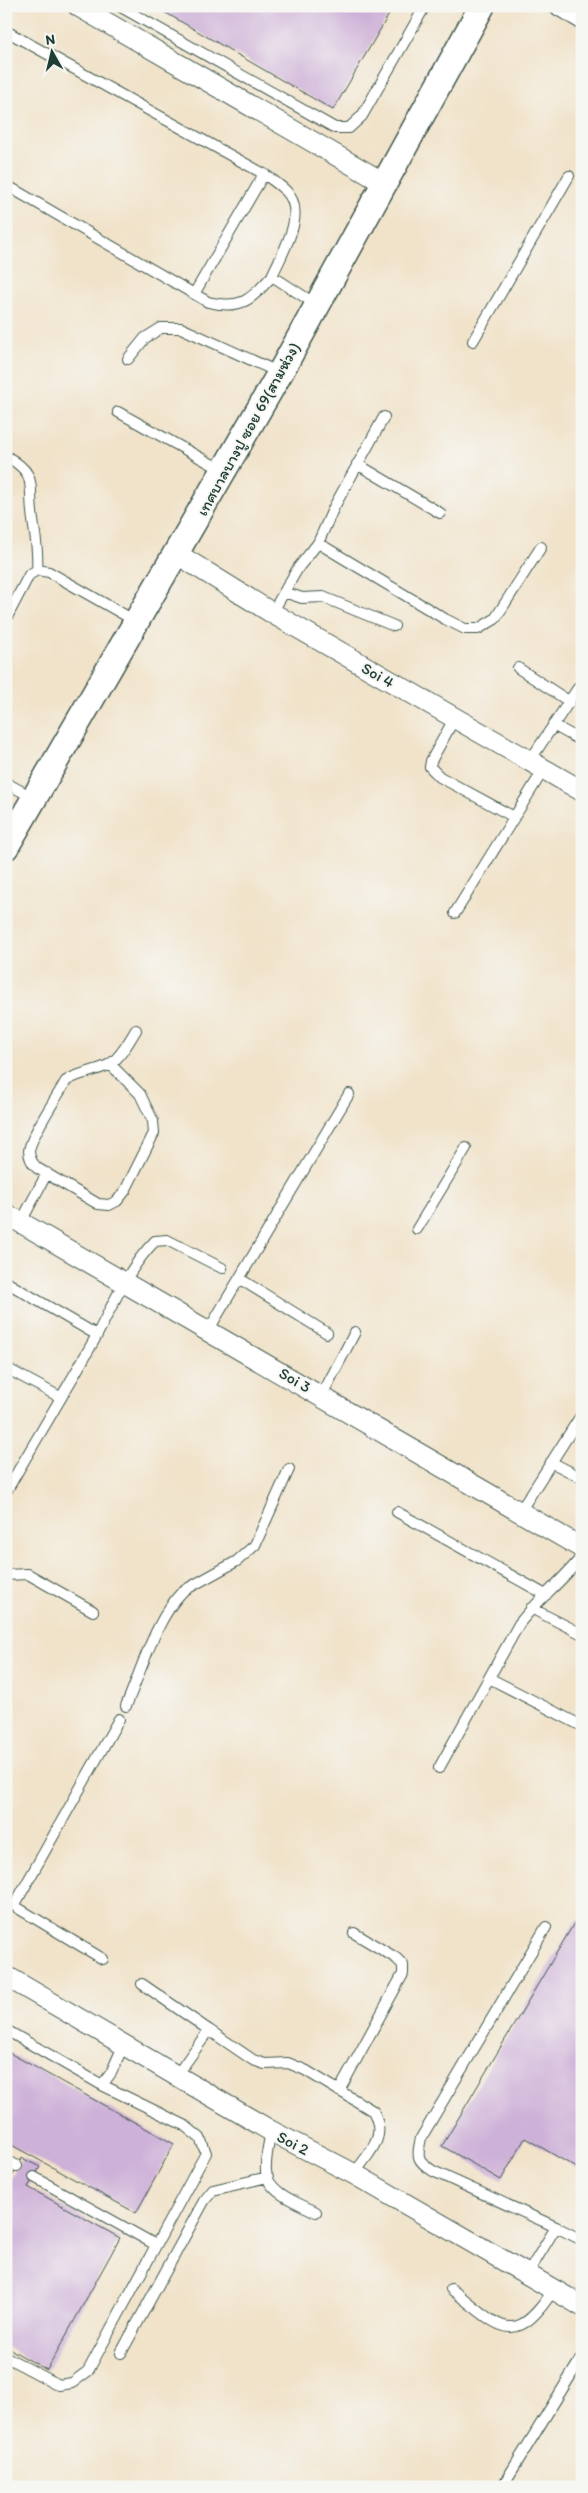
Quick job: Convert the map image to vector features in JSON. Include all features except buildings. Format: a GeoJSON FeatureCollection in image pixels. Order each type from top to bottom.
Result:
{"type":"FeatureCollection","features":[{"type":"Feature","properties":{"kind":"street"},"geometry":{"type":"LineString","coordinates":[[78,6],[384,183]]}},
{"type":"Feature","properties":{"kind":"street","name":"เทศบาลบางปู ซอย 69(สามห่วง)"},"geometry":{"type":"LineString","coordinates":[[6,847],[138,622],[280,373],[482,6]]}},
{"type":"Feature","properties":{"kind":"street"},"geometry":{"type":"LineString","coordinates":[[560,6],[582,19]]}},
{"type":"Feature","properties":{"kind":"street","name":"Soi 4"},"geometry":{"type":"LineString","coordinates":[[177,554],[272,613],[582,791]]}},
{"type":"Feature","properties":{"kind":"street","name":"Soi 3"},"geometry":{"type":"LineString","coordinates":[[13,1218],[322,1395],[582,1548]]}},
{"type":"Feature","properties":{"kind":"street","name":"Soi 2"},"geometry":{"type":"LineString","coordinates":[[6,1976],[271,2131],[354,2174],[528,2273],[582,2306]]}},
{"type":"Feature","properties":{"kind":"lane"},"geometry":{"type":"LineString","coordinates":[[119,6],[335,128],[349,128],[362,116],[425,6]]}},
{"type":"Feature","properties":{"kind":"lane"},"geometry":{"type":"LineString","coordinates":[[6,31],[264,174],[287,192],[294,204],[294,221],[272,276],[254,297],[224,306],[208,302],[6,185]]}},
{"type":"Feature","properties":{"kind":"lane"},"geometry":{"type":"LineString","coordinates":[[194,294],[264,174]]}},
{"type":"Feature","properties":{"kind":"lane"},"geometry":{"type":"LineString","coordinates":[[473,341],[569,176]]}},
{"type":"Feature","properties":{"kind":"lane"},"geometry":{"type":"LineString","coordinates":[[272,276],[317,305]]}},
{"type":"Feature","properties":{"kind":"lane"},"geometry":{"type":"LineString","coordinates":[[128,359],[145,338],[161,328],[181,328],[280,373]]}},
{"type":"Feature","properties":{"kind":"lane"},"geometry":{"type":"LineString","coordinates":[[118,412],[224,471]]}},
{"type":"Feature","properties":{"kind":"lane"},"geometry":{"type":"LineString","coordinates":[[272,613],[298,568],[318,543],[334,506],[384,417]]}},
{"type":"Feature","properties":{"kind":"lane"},"geometry":{"type":"LineString","coordinates":[[6,456],[22,466],[31,485],[32,511],[39,551],[37,570]]}},
{"type":"Feature","properties":{"kind":"lane"},"geometry":{"type":"LineString","coordinates":[[357,464],[440,512]]}},
{"type":"Feature","properties":{"kind":"lane"},"geometry":{"type":"LineString","coordinates":[[318,543],[465,629],[478,629],[495,619],[541,547]]}},
{"type":"Feature","properties":{"kind":"lane"},"geometry":{"type":"LineString","coordinates":[[6,619],[30,575],[37,570],[49,572],[138,622]]}},
{"type":"Feature","properties":{"kind":"lane"},"geometry":{"type":"LineString","coordinates":[[284,592],[302,598],[323,597],[394,626]]}},
{"type":"Feature","properties":{"kind":"lane"},"geometry":{"type":"LineString","coordinates":[[518,668],[570,702]]}},
{"type":"Feature","properties":{"kind":"lane"},"geometry":{"type":"LineString","coordinates":[[456,913],[514,817],[553,725],[582,682]]}},
{"type":"Feature","properties":{"kind":"lane"},"geometry":{"type":"LineString","coordinates":[[454,719],[431,761],[430,767],[440,777],[514,817]]}},
{"type":"Feature","properties":{"kind":"lane"},"geometry":{"type":"LineString","coordinates":[[553,725],[582,741]]}},
{"type":"Feature","properties":{"kind":"lane"},"geometry":{"type":"LineString","coordinates":[[6,783],[35,798]]}},
{"type":"Feature","properties":{"kind":"lane"},"geometry":{"type":"LineString","coordinates":[[110,1064],[140,1094],[153,1121],[154,1133],[125,1191],[117,1201],[108,1204],[98,1204],[37,1168],[31,1161],[29,1151],[32,1140],[66,1081],[73,1076],[110,1064],[136,1030]]}},
{"type":"Feature","properties":{"kind":"lane"},"geometry":{"type":"LineString","coordinates":[[208,1331],[349,1094]]}},
{"type":"Feature","properties":{"kind":"lane"},"geometry":{"type":"LineString","coordinates":[[417,1229],[466,1148]]}},
{"type":"Feature","properties":{"kind":"lane"},"geometry":{"type":"LineString","coordinates":[[13,1218],[47,1173]]}},
{"type":"Feature","properties":{"kind":"lane"},"geometry":{"type":"LineString","coordinates":[[7,1490],[96,1335],[124,1282],[145,1251],[155,1241],[167,1240],[222,1268]]}},
{"type":"Feature","properties":{"kind":"lane"},"geometry":{"type":"LineString","coordinates":[[240,1280],[327,1333]]}},
{"type":"Feature","properties":{"kind":"lane"},"geometry":{"type":"LineString","coordinates":[[6,1282],[96,1335]]}},
{"type":"Feature","properties":{"kind":"lane"},"geometry":{"type":"LineString","coordinates":[[322,1395],[355,1332]]}},
{"type":"Feature","properties":{"kind":"lane"},"geometry":{"type":"LineString","coordinates":[[6,1368],[60,1397]]}},
{"type":"Feature","properties":{"kind":"lane"},"geometry":{"type":"LineString","coordinates":[[520,1513],[582,1414]]}},
{"type":"Feature","properties":{"kind":"lane"},"geometry":{"type":"LineString","coordinates":[[551,1462],[582,1478]]}},
{"type":"Feature","properties":{"kind":"lane"},"geometry":{"type":"LineString","coordinates":[[126,1706],[160,1627],[175,1599],[183,1591],[237,1561],[250,1550],[289,1469]]}},
{"type":"Feature","properties":{"kind":"lane"},"geometry":{"type":"LineString","coordinates":[[397,1512],[546,1595]]}},
{"type":"Feature","properties":{"kind":"lane"},"geometry":{"type":"LineString","coordinates":[[439,1768],[519,1624],[531,1608],[567,1576],[582,1556]]}},
{"type":"Feature","properties":{"kind":"lane"},"geometry":{"type":"LineString","coordinates":[[6,1575],[28,1574],[93,1611]]}},
{"type":"Feature","properties":{"kind":"lane"},"geometry":{"type":"LineString","coordinates":[[531,1608],[582,1634]]}},
{"type":"Feature","properties":{"kind":"lane"},"geometry":{"type":"LineString","coordinates":[[488,1678],[582,1726]]}},
{"type":"Feature","properties":{"kind":"lane"},"geometry":{"type":"LineString","coordinates":[[103,1959],[10,1904],[119,1719]]}},
{"type":"Feature","properties":{"kind":"lane"},"geometry":{"type":"LineString","coordinates":[[546,1927],[420,2138],[418,2154],[420,2163],[433,2171],[582,2240]]}},
{"type":"Feature","properties":{"kind":"lane"},"geometry":{"type":"LineString","coordinates":[[339,2090],[403,1974],[403,1965],[396,1958],[354,1933]]}},
{"type":"Feature","properties":{"kind":"lane"},"geometry":{"type":"LineString","coordinates":[[142,1984],[253,2060],[264,2064],[288,2064],[305,2070],[373,2111],[379,2121],[380,2133],[375,2144],[354,2174]]}},
{"type":"Feature","properties":{"kind":"lane"},"geometry":{"type":"LineString","coordinates":[[6,2030],[102,2085],[184,2125],[200,2138],[206,2153],[88,2371],[72,2383],[59,2385],[6,2357]]}},
{"type":"Feature","properties":{"kind":"lane"},"geometry":{"type":"LineString","coordinates":[[177,2075],[209,2030]]}},
{"type":"Feature","properties":{"kind":"lane"},"geometry":{"type":"LineString","coordinates":[[102,2085],[111,2073],[124,2044]]}},
{"type":"Feature","properties":{"kind":"lane"},"geometry":{"type":"LineString","coordinates":[[271,2131],[266,2171],[270,2183],[281,2194],[316,2212]]}},
{"type":"Feature","properties":{"kind":"lane"},"geometry":{"type":"LineString","coordinates":[[6,2160],[17,2166]]}},
{"type":"Feature","properties":{"kind":"lane"},"geometry":{"type":"LineString","coordinates":[[34,2176],[156,2245]]}},
{"type":"Feature","properties":{"kind":"lane"},"geometry":{"type":"LineString","coordinates":[[121,2353],[204,2200],[213,2190],[268,2177]]}},
{"type":"Feature","properties":{"kind":"lane"},"geometry":{"type":"LineString","coordinates":[[528,2273],[556,2227]]}},
{"type":"Feature","properties":{"kind":"lane"},"geometry":{"type":"LineString","coordinates":[[451,2289],[493,2321],[510,2328],[519,2327],[538,2313],[554,2289]]}},
{"type":"Feature","properties":{"kind":"lane"},"geometry":{"type":"LineString","coordinates":[[502,2487],[581,2358]]}}]}
